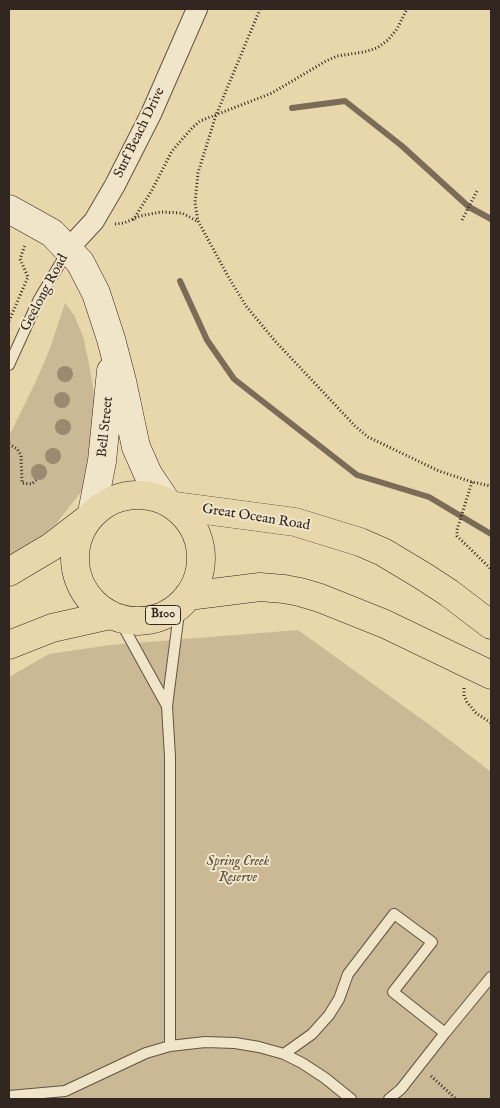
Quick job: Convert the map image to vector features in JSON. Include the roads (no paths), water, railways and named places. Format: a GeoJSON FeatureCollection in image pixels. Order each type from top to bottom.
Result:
{"type":"FeatureCollection","features":[{"type":"Feature","properties":{"kind":"main road"},"geometry":{"type":"LineString","coordinates":[[9,572],[51,547],[112,500],[130,495],[148,496],[170,504]]}},
{"type":"Feature","properties":{"kind":"main road","name":"B100"},"geometry":{"type":"LineString","coordinates":[[9,645],[52,628],[114,616],[134,621],[150,620],[166,614],[184,601],[196,582],[200,566],[200,549],[196,533],[187,518],[170,504]]}},
{"type":"Feature","properties":{"kind":"main road","name":"Great Ocean Road"},"geometry":{"type":"LineString","coordinates":[[170,504],[295,522],[360,542],[382,552],[449,592],[491,625]]}},
{"type":"Feature","properties":{"kind":"main road"},"geometry":{"type":"LineString","coordinates":[[91,515],[79,534],[75,552],[76,571],[83,589],[95,604],[114,616]]}},
{"type":"Feature","properties":{"kind":"main road","name":"B100"},"geometry":{"type":"LineString","coordinates":[[184,601],[260,587],[300,592],[320,598],[384,624],[482,670]]}},
{"type":"Feature","properties":{"kind":"street","name":"Surf Beach Drive"},"geometry":{"type":"LineString","coordinates":[[68,249],[94,221],[115,185],[151,114],[197,9]]}},
{"type":"Feature","properties":{"kind":"street","name":"Bell Street"},"geometry":{"type":"LineString","coordinates":[[9,209],[52,233],[80,262],[96,293],[111,339],[136,447],[148,474],[170,504]]}},
{"type":"Feature","properties":{"kind":"street","name":"Bell Street"},"geometry":{"type":"LineString","coordinates":[[91,515],[102,461],[109,400],[112,363],[111,339]]}},
{"type":"Feature","properties":{"kind":"lane","name":"Geelong Road"},"geometry":{"type":"LineString","coordinates":[[9,365],[39,299],[68,249]]}},
{"type":"Feature","properties":{"kind":"lane"},"geometry":{"type":"LineString","coordinates":[[170,1046],[170,757],[167,706],[184,601]]}},
{"type":"Feature","properties":{"kind":"lane"},"geometry":{"type":"LineString","coordinates":[[114,616],[167,706]]}},
{"type":"Feature","properties":{"kind":"lane"},"geometry":{"type":"LineString","coordinates":[[284,1054],[312,1034],[329,1015],[339,999],[348,974],[394,914],[432,942],[393,992],[445,1033]]}},
{"type":"Feature","properties":{"kind":"lane"},"geometry":{"type":"LineString","coordinates":[[388,1099],[401,1089],[491,977]]}},
{"type":"Feature","properties":{"kind":"lane"},"geometry":{"type":"LineString","coordinates":[[9,1096],[65,1090],[82,1084],[146,1053],[170,1046],[205,1042],[235,1043],[284,1054],[317,1073],[351,1099]]}},
{"type":"Feature","properties":{"kind":"waterway"},"geometry":{"type":"LineString","coordinates":[[292,108],[345,101],[402,146],[469,207],[491,219]]}},
{"type":"Feature","properties":{"kind":"waterway"},"geometry":{"type":"LineString","coordinates":[[180,281],[207,340],[234,379],[357,475],[429,497],[491,534]]}},
{"type":"Feature","properties":{"kind":"park label","name":"Spring Creek Reserve"},"geometry":{"type":"Point","coordinates":[238,870]}}]}
